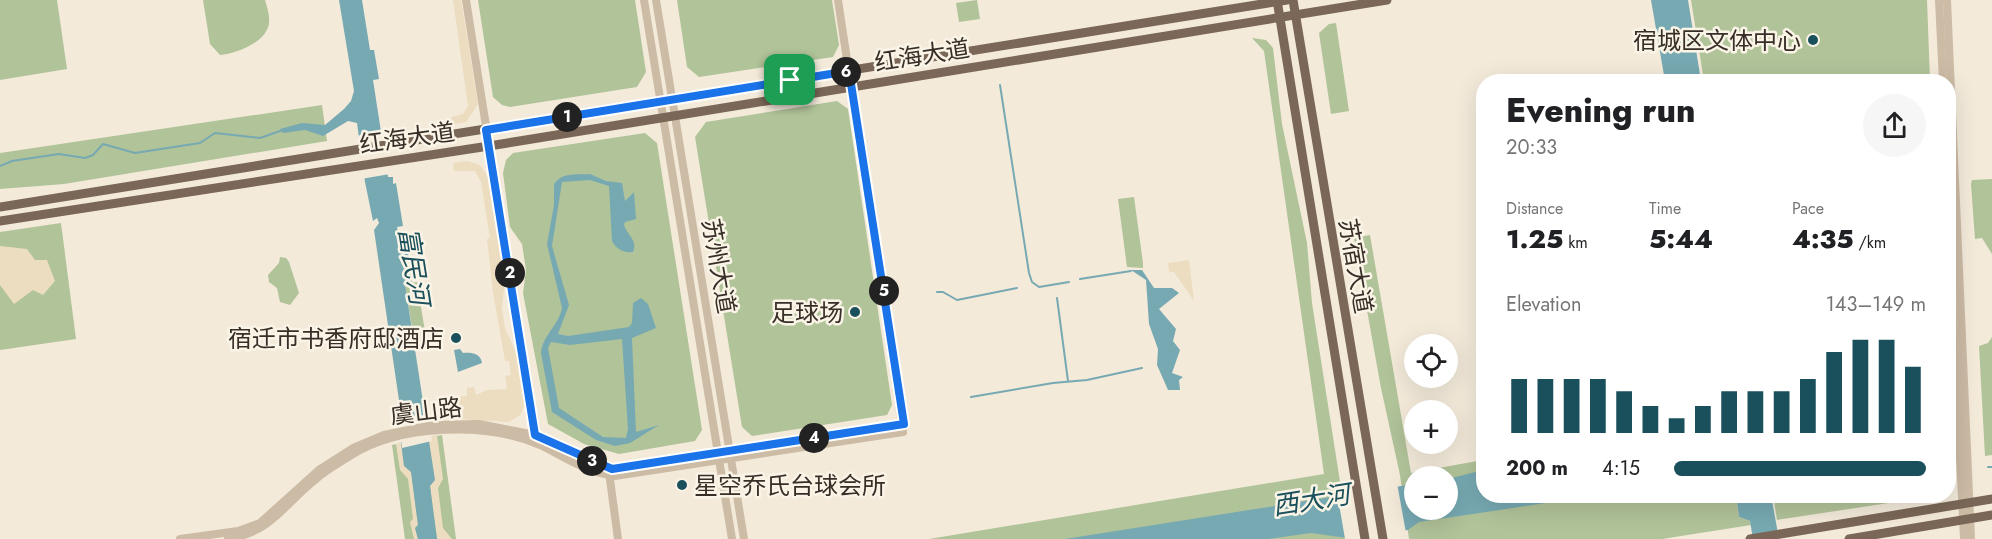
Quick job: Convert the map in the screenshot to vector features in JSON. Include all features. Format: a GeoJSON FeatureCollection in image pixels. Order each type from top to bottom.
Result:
{"type":"FeatureCollection","features":[{"type":"Feature","properties":{"kind":"main road","name":"苏宿大道"},"geometry":{"type":"LineString","coordinates":[[1293,0],[1383,539]]}},
{"type":"Feature","properties":{"kind":"main road","name":"红海大道"},"geometry":{"type":"LineString","coordinates":[[0,221],[489,146],[1387,0]]}},
{"type":"Feature","properties":{"kind":"main road","name":"红海大道"},"geometry":{"type":"LineString","coordinates":[[0,207],[1280,1]]}},
{"type":"Feature","properties":{"kind":"main road","name":"苏宿大道"},"geometry":{"type":"LineString","coordinates":[[1280,1],[1280,18],[1365,539]]}},
{"type":"Feature","properties":{"kind":"main road"},"geometry":{"type":"LineString","coordinates":[[1750,539],[1992,499]]}},
{"type":"Feature","properties":{"kind":"main road"},"geometry":{"type":"LineString","coordinates":[[1911,512],[1917,520],[1912,528]]}},
{"type":"Feature","properties":{"kind":"main road"},"geometry":{"type":"LineString","coordinates":[[1849,539],[1992,515]]}},
{"type":"Feature","properties":{"kind":"street"},"geometry":{"type":"LineString","coordinates":[[466,0],[535,435]]}},
{"type":"Feature","properties":{"kind":"street","name":"苏州大道"},"geometry":{"type":"LineString","coordinates":[[644,0],[732,539]]}},
{"type":"Feature","properties":{"kind":"street","name":"苏州大道"},"geometry":{"type":"LineString","coordinates":[[656,0],[744,539]]}},
{"type":"Feature","properties":{"kind":"street"},"geometry":{"type":"LineString","coordinates":[[838,0],[852,86]]}},
{"type":"Feature","properties":{"kind":"street"},"geometry":{"type":"LineString","coordinates":[[1939,0],[1943,74]]}},
{"type":"Feature","properties":{"kind":"street"},"geometry":{"type":"LineString","coordinates":[[1947,0],[1950,74]]}},
{"type":"Feature","properties":{"kind":"street","name":"虞山路"},"geometry":{"type":"LineString","coordinates":[[428,429],[472,430],[511,437],[539,445],[587,469],[609,471],[719,456],[904,424],[852,86]]}},
{"type":"Feature","properties":{"kind":"street"},"geometry":{"type":"LineString","coordinates":[[1956,238],[1966,503]]}},
{"type":"Feature","properties":{"kind":"street"},"geometry":{"type":"LineString","coordinates":[[1956,339],[1967,519],[1971,539]]}},
{"type":"Feature","properties":{"kind":"street","name":"虞山路"},"geometry":{"type":"LineString","coordinates":[[180,539],[238,531],[260,523],[320,469],[353,448],[385,438],[428,429],[479,424],[535,435],[609,471]]}},
{"type":"Feature","properties":{"kind":"street","name":"虞山路"},"geometry":{"type":"LineString","coordinates":[[228,539],[260,530],[316,479],[352,454],[385,438]]}},
{"type":"Feature","properties":{"kind":"street"},"geometry":{"type":"LineString","coordinates":[[609,471],[618,539]]}},
{"type":"Feature","properties":{"kind":"street"},"geometry":{"type":"LineString","coordinates":[[1964,539],[1967,519]]}},
{"type":"Feature","properties":{"kind":"green space"},"geometry":{"type":"Polygon","coordinates":[[[0,0],[57,0],[67,69],[0,80],[0,0]]]}},
{"type":"Feature","properties":{"kind":"green space"},"geometry":{"type":"Polygon","coordinates":[[[203,0],[265,0],[269,17],[267,30],[250,46],[220,55],[210,44],[203,0]]]}},
{"type":"Feature","properties":{"kind":"green space"},"geometry":{"type":"Polygon","coordinates":[[[478,0],[635,0],[646,72],[637,87],[510,107],[502,105],[493,97],[478,0]]]}},
{"type":"Feature","properties":{"kind":"green space"},"geometry":{"type":"Polygon","coordinates":[[[677,0],[832,0],[839,45],[833,57],[699,77],[687,67],[677,0]]]}},
{"type":"Feature","properties":{"kind":"green space"},"geometry":{"type":"Polygon","coordinates":[[[977,0],[980,19],[959,22],[956,3],[977,0]]]}},
{"type":"Feature","properties":{"kind":"green space","name":"宿城区文体中心"},"geometry":{"type":"Polygon","coordinates":[[[1691,0],[1927,0],[1930,74],[1703,74],[1691,0]]]}},
{"type":"Feature","properties":{"kind":"green space"},"geometry":{"type":"Polygon","coordinates":[[[1336,23],[1349,111],[1331,114],[1319,33],[1329,24],[1336,23]]]}},
{"type":"Feature","properties":{"kind":"green space"},"geometry":{"type":"Polygon","coordinates":[[[1252,38],[1266,40],[1273,48],[1282,124],[1307,243],[1312,303],[1349,539],[929,539],[1324,474],[1264,51],[1252,38]]]}},
{"type":"Feature","properties":{"kind":"green space"},"geometry":{"type":"Polygon","coordinates":[[[837,101],[848,109],[892,405],[887,415],[752,436],[742,427],[695,137],[706,122],[837,101]]]}},
{"type":"Feature","properties":{"kind":"green space"},"geometry":{"type":"Polygon","coordinates":[[[322,105],[327,141],[64,184],[0,189],[0,153],[322,105]]]}},
{"type":"Feature","properties":{"kind":"green space"},"geometry":{"type":"Polygon","coordinates":[[[645,133],[657,143],[702,430],[695,441],[619,454],[584,444],[548,424],[523,293],[526,270],[522,244],[510,227],[503,173],[506,160],[513,153],[645,133]]]}},
{"type":"Feature","properties":{"kind":"green space"},"geometry":{"type":"Polygon","coordinates":[[[1992,179],[1992,254],[1982,238],[1975,239],[1971,184],[1972,180],[1992,179]]]}},
{"type":"Feature","properties":{"kind":"green space"},"geometry":{"type":"Polygon","coordinates":[[[1134,197],[1143,268],[1127,267],[1118,199],[1134,197]]]}},
{"type":"Feature","properties":{"kind":"green space"},"geometry":{"type":"Polygon","coordinates":[[[61,223],[76,339],[0,350],[0,232],[61,223]]]}},
{"type":"Feature","properties":{"kind":"green space"},"geometry":{"type":"Polygon","coordinates":[[[1370,235],[1404,432],[1404,454],[1408,454],[1410,466],[1404,466],[1404,503],[1381,388],[1354,238],[1370,235]]]}},
{"type":"Feature","properties":{"kind":"green space"},"geometry":{"type":"Polygon","coordinates":[[[280,257],[286,258],[289,262],[299,293],[290,305],[280,302],[277,288],[269,282],[268,275],[279,263],[280,257]]]}},
{"type":"Feature","properties":{"kind":"green space"},"geometry":{"type":"Polygon","coordinates":[[[417,282],[427,344],[415,346],[405,284],[417,282]]]}},
{"type":"Feature","properties":{"kind":"green space"},"geometry":{"type":"Polygon","coordinates":[[[1992,337],[1992,455],[1985,456],[1979,346],[1988,343],[1992,337]]]}},
{"type":"Feature","properties":{"kind":"green space"},"geometry":{"type":"Polygon","coordinates":[[[442,435],[456,539],[405,539],[392,445],[442,435]]]}},
{"type":"Feature","properties":{"kind":"green space"},"geometry":{"type":"Polygon","coordinates":[[[1476,461],[1476,503],[1737,503],[1739,517],[1750,521],[1751,525],[1662,539],[1409,539],[1406,520],[1458,520],[1458,466],[1450,466],[1476,461]]]}},
{"type":"Feature","properties":{"kind":"green space"},"geometry":{"type":"Polygon","coordinates":[[[1774,503],[1889,503],[1777,520],[1774,503]]]}},
{"type":"Feature","properties":{"kind":"shaded area"},"geometry":{"type":"Polygon","coordinates":[[[453,0],[461,0],[478,104],[466,122],[452,125],[451,117],[463,114],[468,106],[453,0]]]}},
{"type":"Feature","properties":{"kind":"shaded area"},"geometry":{"type":"Polygon","coordinates":[[[467,161],[480,165],[490,180],[505,280],[502,308],[505,328],[517,355],[525,405],[520,415],[509,422],[440,418],[439,415],[437,402],[447,400],[447,397],[467,396],[467,388],[474,387],[476,395],[487,390],[507,389],[505,376],[511,375],[509,361],[505,361],[493,292],[487,239],[490,238],[481,182],[475,171],[454,171],[453,163],[467,161]]]}},
{"type":"Feature","properties":{"kind":"shaded area"},"geometry":{"type":"Polygon","coordinates":[[[0,246],[27,249],[35,260],[47,260],[55,281],[43,295],[33,290],[14,304],[0,285],[0,246]]]}},
{"type":"Feature","properties":{"kind":"shaded area"},"geometry":{"type":"Polygon","coordinates":[[[1189,260],[1194,301],[1174,272],[1169,272],[1168,263],[1189,260]]]}},
{"type":"Feature","properties":{"kind":"shaded area"},"geometry":{"type":"Polygon","coordinates":[[[437,435],[443,479],[438,488],[443,528],[452,539],[437,539],[430,486],[428,437],[437,435]]]}},
{"type":"Feature","properties":{"kind":"shaded area"},"geometry":{"type":"Polygon","coordinates":[[[401,442],[404,465],[411,471],[418,525],[415,528],[418,539],[414,539],[410,522],[413,519],[408,479],[400,470],[396,444],[401,442]]]}},
{"type":"Feature","properties":{"kind":"water"},"geometry":{"type":"Polygon","coordinates":[[[339,0],[362,0],[370,50],[374,50],[379,79],[373,80],[388,177],[393,177],[393,184],[396,183],[403,226],[397,227],[402,254],[408,253],[412,283],[405,284],[435,480],[430,486],[437,539],[418,539],[415,528],[418,525],[411,472],[404,466],[401,442],[405,441],[374,230],[379,223],[377,218],[373,221],[357,123],[348,121],[323,136],[305,130],[283,133],[280,129],[302,123],[325,125],[351,101],[354,91],[339,0]]]}},
{"type":"Feature","properties":{"kind":"water"},"geometry":{"type":"Polygon","coordinates":[[[1651,0],[1688,0],[1700,74],[1664,74],[1651,0]]]}},
{"type":"Feature","properties":{"kind":"water"},"geometry":{"type":"Polygon","coordinates":[[[590,174],[606,181],[622,183],[625,201],[634,192],[636,219],[625,222],[624,225],[633,241],[634,248],[633,252],[623,251],[612,241],[609,186],[590,180],[562,182],[552,246],[569,305],[558,334],[568,336],[629,327],[632,323],[633,303],[641,298],[648,304],[656,328],[632,338],[636,432],[659,425],[630,443],[615,446],[596,440],[552,412],[541,353],[544,341],[558,320],[562,308],[547,244],[554,205],[554,184],[565,176],[590,174]],[[622,339],[570,345],[551,342],[548,348],[559,408],[603,437],[626,438],[628,429],[622,339]]]}},
{"type":"Feature","properties":{"kind":"water"},"geometry":{"type":"Polygon","coordinates":[[[1131,270],[1142,270],[1154,288],[1172,288],[1179,293],[1159,309],[1176,329],[1173,341],[1180,350],[1172,373],[1183,377],[1179,380],[1180,390],[1168,390],[1157,365],[1158,349],[1149,324],[1146,280],[1131,270]]]}},
{"type":"Feature","properties":{"kind":"water"},"geometry":{"type":"Polygon","coordinates":[[[460,349],[463,353],[477,355],[482,363],[458,372],[454,350],[460,349]]]}},
{"type":"Feature","properties":{"kind":"water"},"geometry":{"type":"Polygon","coordinates":[[[1476,472],[1476,503],[1546,503],[1458,516],[1458,476],[1476,472]]]}},
{"type":"Feature","properties":{"kind":"water"},"geometry":{"type":"Polygon","coordinates":[[[1404,486],[1404,520],[1432,520],[1419,522],[1408,530],[1354,539],[1311,533],[1269,539],[1065,539],[1404,486]]]}},
{"type":"Feature","properties":{"kind":"water"},"geometry":{"type":"Polygon","coordinates":[[[1737,503],[1772,503],[1779,539],[1753,539],[1750,521],[1739,517],[1737,503]]]}},
{"type":"Feature","properties":{"kind":"pier"},"geometry":{"type":"Polygon","coordinates":[[[384,131],[390,174],[361,179],[356,136],[384,131]]]}},
{"type":"Feature","properties":{"kind":"pier"},"geometry":{"type":"Polygon","coordinates":[[[428,414],[432,441],[402,448],[399,420],[428,414]]]}},
{"type":"Feature","properties":{"kind":"pier"},"geometry":{"type":"Polygon","coordinates":[[[1397,483],[1406,533],[1371,539],[1345,539],[1337,492],[1397,483]]]}},
{"type":"Feature","properties":{"kind":"waterway"},"geometry":{"type":"LineString","coordinates":[[1000,85],[1032,282],[1039,287],[1069,282]]}},
{"type":"Feature","properties":{"kind":"waterway"},"geometry":{"type":"LineString","coordinates":[[0,166],[12,161],[59,154],[85,158],[93,155],[103,144],[135,153],[200,143],[215,133],[260,138],[283,130]]}},
{"type":"Feature","properties":{"kind":"waterway"},"geometry":{"type":"LineString","coordinates":[[1080,279],[1131,271]]}},
{"type":"Feature","properties":{"kind":"waterway"},"geometry":{"type":"LineString","coordinates":[[937,292],[943,292],[957,300],[1017,288]]}},
{"type":"Feature","properties":{"kind":"waterway"},"geometry":{"type":"LineString","coordinates":[[1057,298],[1068,381]]}},
{"type":"Feature","properties":{"kind":"waterway"},"geometry":{"type":"LineString","coordinates":[[971,397],[1053,383],[1087,380],[1142,368]]}},
{"type":"Feature","properties":{"kind":"place","name":"宿城区文体中心"},"geometry":{"type":"Point","coordinates":[1813,40]}},
{"type":"Feature","properties":{"kind":"place","name":"足球场"},"geometry":{"type":"Point","coordinates":[855,312]}},
{"type":"Feature","properties":{"kind":"place","name":"宿迁市书香府邸酒店"},"geometry":{"type":"Point","coordinates":[456,338]}},
{"type":"Feature","properties":{"kind":"place","name":"星空乔氏台球会所"},"geometry":{"type":"Point","coordinates":[682,485]}},
{"type":"Feature","properties":{"kind":"route"},"geometry":{"type":"LineString","coordinates":[[849,71],[904,424],[612,469],[535,435],[486,130],[790,80],[849,71]]}},
{"type":"Feature","properties":{"kind":"water label","name":"富民河"},"geometry":{"type":"Point","coordinates":[414,266]}},
{"type":"Feature","properties":{"kind":"water label","name":"西大河"},"geometry":{"type":"Point","coordinates":[1311,500]}}]}
